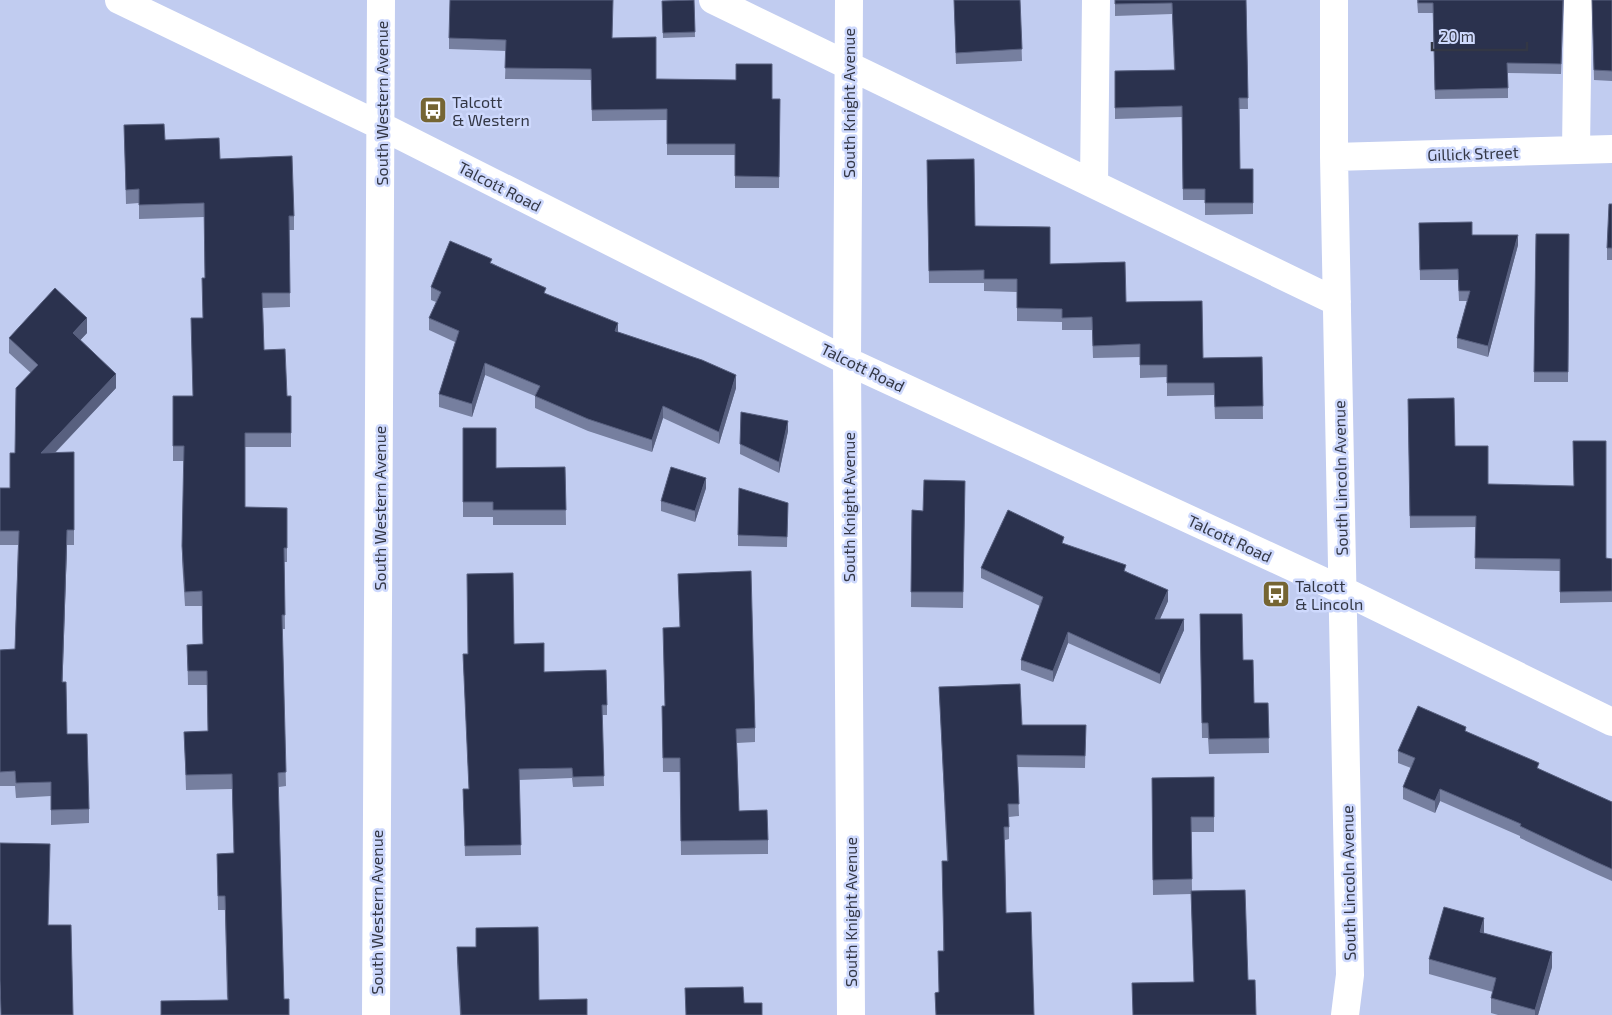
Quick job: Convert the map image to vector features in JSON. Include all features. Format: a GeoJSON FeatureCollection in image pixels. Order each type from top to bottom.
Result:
{"type":"FeatureCollection","features":[{"type":"Feature","properties":{"kind":"street","name":"Talcott Road"},"geometry":{"type":"LineString","coordinates":[[119,0],[381,126],[847,360],[1342,590],[1612,722]]}},
{"type":"Feature","properties":{"kind":"street","name":"South Western Avenue"},"geometry":{"type":"LineString","coordinates":[[376,1015],[381,0]]}},
{"type":"Feature","properties":{"kind":"street"},"geometry":{"type":"LineString","coordinates":[[713,0],[1338,302]]}},
{"type":"Feature","properties":{"kind":"street","name":"South Knight Avenue"},"geometry":{"type":"LineString","coordinates":[[849,0],[847,360],[851,1015]]}},
{"type":"Feature","properties":{"kind":"street"},"geometry":{"type":"LineString","coordinates":[[1094,184],[1096,0]]}},
{"type":"Feature","properties":{"kind":"street","name":"South Lincoln Avenue"},"geometry":{"type":"LineString","coordinates":[[1334,0],[1334,157],[1350,975],[1345,1015]]}},
{"type":"Feature","properties":{"kind":"street"},"geometry":{"type":"LineString","coordinates":[[1576,150],[1578,0]]}},
{"type":"Feature","properties":{"kind":"street","name":"Gillick Street"},"geometry":{"type":"LineString","coordinates":[[1334,157],[1612,149]]}},
{"type":"Feature","properties":{"kind":"building"},"geometry":{"type":"Polygon","coordinates":[[[450,0],[613,0],[612,38],[656,37],[656,79],[736,80],[736,64],[772,64],[772,99],[780,99],[779,177],[735,176],[735,144],[667,144],[667,109],[592,110],[591,69],[505,68],[506,40],[449,38],[450,0]]]}},
{"type":"Feature","properties":{"kind":"building"},"geometry":{"type":"Polygon","coordinates":[[[694,0],[695,32],[663,33],[662,1],[694,0]]]}},
{"type":"Feature","properties":{"kind":"building"},"geometry":{"type":"Polygon","coordinates":[[[954,0],[1020,0],[1022,49],[956,53],[954,0]]]}},
{"type":"Feature","properties":{"kind":"building"},"geometry":{"type":"Polygon","coordinates":[[[1115,0],[1246,0],[1248,98],[1239,98],[1240,169],[1253,169],[1253,203],[1205,203],[1205,189],[1183,189],[1182,106],[1115,108],[1115,71],[1175,70],[1172,3],[1115,4],[1115,0]]]}},
{"type":"Feature","properties":{"kind":"building"},"geometry":{"type":"Polygon","coordinates":[[[1418,0],[1563,0],[1561,64],[1507,63],[1508,88],[1435,90],[1433,3],[1418,3],[1418,0]]]}},
{"type":"Feature","properties":{"kind":"building"},"geometry":{"type":"Polygon","coordinates":[[[1592,0],[1612,0],[1612,71],[1594,70],[1592,0]]]}},
{"type":"Feature","properties":{"kind":"building"},"geometry":{"type":"Polygon","coordinates":[[[164,124],[165,140],[219,138],[220,159],[292,156],[294,216],[289,216],[290,293],[262,293],[264,350],[285,349],[287,396],[291,396],[291,433],[245,433],[245,507],[287,508],[287,548],[284,548],[285,615],[282,615],[286,772],[278,773],[284,999],[289,999],[289,1015],[161,1015],[161,1001],[228,1000],[225,896],[218,896],[217,854],[234,853],[232,774],[186,775],[184,732],[208,731],[207,671],[188,671],[187,645],[203,644],[202,591],[185,592],[182,546],[184,446],[173,446],[173,396],[193,396],[191,318],[203,318],[202,278],[205,278],[204,203],[139,205],[139,189],[126,190],[124,125],[164,124]]]}},
{"type":"Feature","properties":{"kind":"building"},"geometry":{"type":"Polygon","coordinates":[[[974,159],[975,226],[1050,227],[1050,264],[1125,262],[1126,302],[1202,301],[1203,358],[1262,357],[1263,406],[1215,407],[1214,383],[1167,383],[1167,365],[1140,365],[1140,344],[1093,346],[1092,317],[1062,318],[1062,309],[1017,308],[1017,279],[984,279],[984,270],[929,271],[927,160],[974,159]]]}},
{"type":"Feature","properties":{"kind":"building"},"geometry":{"type":"Polygon","coordinates":[[[1609,204],[1612,204],[1612,248],[1607,248],[1609,204]]]}},
{"type":"Feature","properties":{"kind":"building"},"geometry":{"type":"Polygon","coordinates":[[[1472,222],[1472,235],[1518,235],[1488,346],[1457,338],[1470,291],[1459,291],[1458,269],[1420,270],[1419,223],[1472,222]]]}},
{"type":"Feature","properties":{"kind":"building"},"geometry":{"type":"Polygon","coordinates":[[[1536,234],[1569,234],[1568,372],[1534,372],[1536,234]]]}},
{"type":"Feature","properties":{"kind":"building"},"geometry":{"type":"Polygon","coordinates":[[[450,241],[492,259],[490,263],[546,288],[544,293],[618,323],[615,331],[702,360],[736,375],[719,432],[663,406],[652,440],[588,419],[535,396],[540,386],[485,363],[472,404],[439,394],[459,331],[429,318],[441,292],[431,287],[450,241]]]}},
{"type":"Feature","properties":{"kind":"building"},"geometry":{"type":"Polygon","coordinates":[[[55,288],[87,318],[73,333],[116,374],[41,453],[74,452],[74,530],[67,530],[62,682],[66,682],[67,734],[87,734],[89,809],[51,810],[51,782],[16,783],[15,771],[0,772],[0,650],[15,649],[19,531],[0,531],[0,488],[10,488],[10,453],[15,453],[16,388],[38,365],[9,338],[55,288]]]}},
{"type":"Feature","properties":{"kind":"building"},"geometry":{"type":"Polygon","coordinates":[[[1454,398],[1455,446],[1488,446],[1488,484],[1574,486],[1573,441],[1606,441],[1606,558],[1612,559],[1612,591],[1560,592],[1560,559],[1475,558],[1476,516],[1410,516],[1408,399],[1454,398]]]}},
{"type":"Feature","properties":{"kind":"building"},"geometry":{"type":"Polygon","coordinates":[[[741,412],[788,421],[779,462],[740,444],[741,412]]]}},
{"type":"Feature","properties":{"kind":"building"},"geometry":{"type":"Polygon","coordinates":[[[463,428],[496,428],[496,468],[565,467],[566,510],[493,510],[493,502],[463,502],[463,428]]]}},
{"type":"Feature","properties":{"kind":"building"},"geometry":{"type":"Polygon","coordinates":[[[671,467],[706,478],[695,511],[661,501],[671,467]]]}},
{"type":"Feature","properties":{"kind":"building"},"geometry":{"type":"Polygon","coordinates":[[[924,480],[965,481],[963,592],[911,592],[912,510],[923,511],[924,480]]]}},
{"type":"Feature","properties":{"kind":"building"},"geometry":{"type":"Polygon","coordinates":[[[739,488],[788,503],[787,537],[738,535],[739,488]]]}},
{"type":"Feature","properties":{"kind":"building"},"geometry":{"type":"Polygon","coordinates":[[[1008,510],[1064,537],[1062,543],[1126,565],[1124,571],[1168,590],[1155,619],[1184,619],[1160,674],[1068,632],[1053,671],[1021,660],[1043,597],[981,568],[1008,510]]]}},
{"type":"Feature","properties":{"kind":"building"},"geometry":{"type":"Polygon","coordinates":[[[751,571],[755,728],[736,729],[739,811],[767,810],[768,840],[681,841],[680,758],[663,758],[662,706],[665,706],[663,628],[680,627],[678,574],[751,571]]]}},
{"type":"Feature","properties":{"kind":"building"},"geometry":{"type":"Polygon","coordinates":[[[513,573],[514,644],[544,643],[544,672],[606,670],[607,705],[602,705],[604,776],[573,777],[572,768],[519,769],[521,845],[465,846],[463,789],[469,789],[463,654],[468,654],[467,574],[513,573]]]}},
{"type":"Feature","properties":{"kind":"building"},"geometry":{"type":"Polygon","coordinates":[[[1200,614],[1242,614],[1243,660],[1253,660],[1254,703],[1268,703],[1269,738],[1209,739],[1208,723],[1202,723],[1200,614]]]}},
{"type":"Feature","properties":{"kind":"building"},"geometry":{"type":"Polygon","coordinates":[[[1020,684],[1022,725],[1086,725],[1085,756],[1017,755],[1019,804],[1008,804],[1009,827],[1004,827],[1006,913],[1031,912],[1034,1015],[936,1015],[935,993],[939,992],[938,951],[944,951],[942,861],[948,861],[939,687],[1020,684]]]}},
{"type":"Feature","properties":{"kind":"building"},"geometry":{"type":"Polygon","coordinates":[[[1418,706],[1466,727],[1465,731],[1539,763],[1537,768],[1612,802],[1612,869],[1520,826],[1521,824],[1440,789],[1435,801],[1403,787],[1415,758],[1398,751],[1418,706]]]}},
{"type":"Feature","properties":{"kind":"building"},"geometry":{"type":"Polygon","coordinates":[[[1214,777],[1214,817],[1191,817],[1192,879],[1153,880],[1152,778],[1214,777]]]}},
{"type":"Feature","properties":{"kind":"building"},"geometry":{"type":"Polygon","coordinates":[[[0,843],[50,844],[48,925],[71,925],[73,1015],[1,1015],[0,843]]]}},
{"type":"Feature","properties":{"kind":"building"},"geometry":{"type":"Polygon","coordinates":[[[1245,890],[1248,980],[1255,980],[1256,1015],[1133,1015],[1132,983],[1194,982],[1191,891],[1245,890]]]}},
{"type":"Feature","properties":{"kind":"building"},"geometry":{"type":"Polygon","coordinates":[[[1444,907],[1484,918],[1480,932],[1552,952],[1535,1010],[1491,998],[1496,978],[1429,959],[1444,907]]]}},
{"type":"Feature","properties":{"kind":"building"},"geometry":{"type":"Polygon","coordinates":[[[538,927],[539,1000],[587,999],[587,1015],[461,1015],[457,947],[476,947],[476,928],[538,927]]]}},
{"type":"Feature","properties":{"kind":"building"},"geometry":{"type":"Polygon","coordinates":[[[743,987],[744,1003],[762,1003],[762,1015],[686,1015],[685,988],[743,987]]]}},
{"type":"Feature","properties":{"kind":"place","name":"Talcott & Western"},"geometry":{"type":"Point","coordinates":[433,110]}},
{"type":"Feature","properties":{"kind":"place","name":"Talcott & Lincoln"},"geometry":{"type":"Point","coordinates":[1276,594]}}]}
